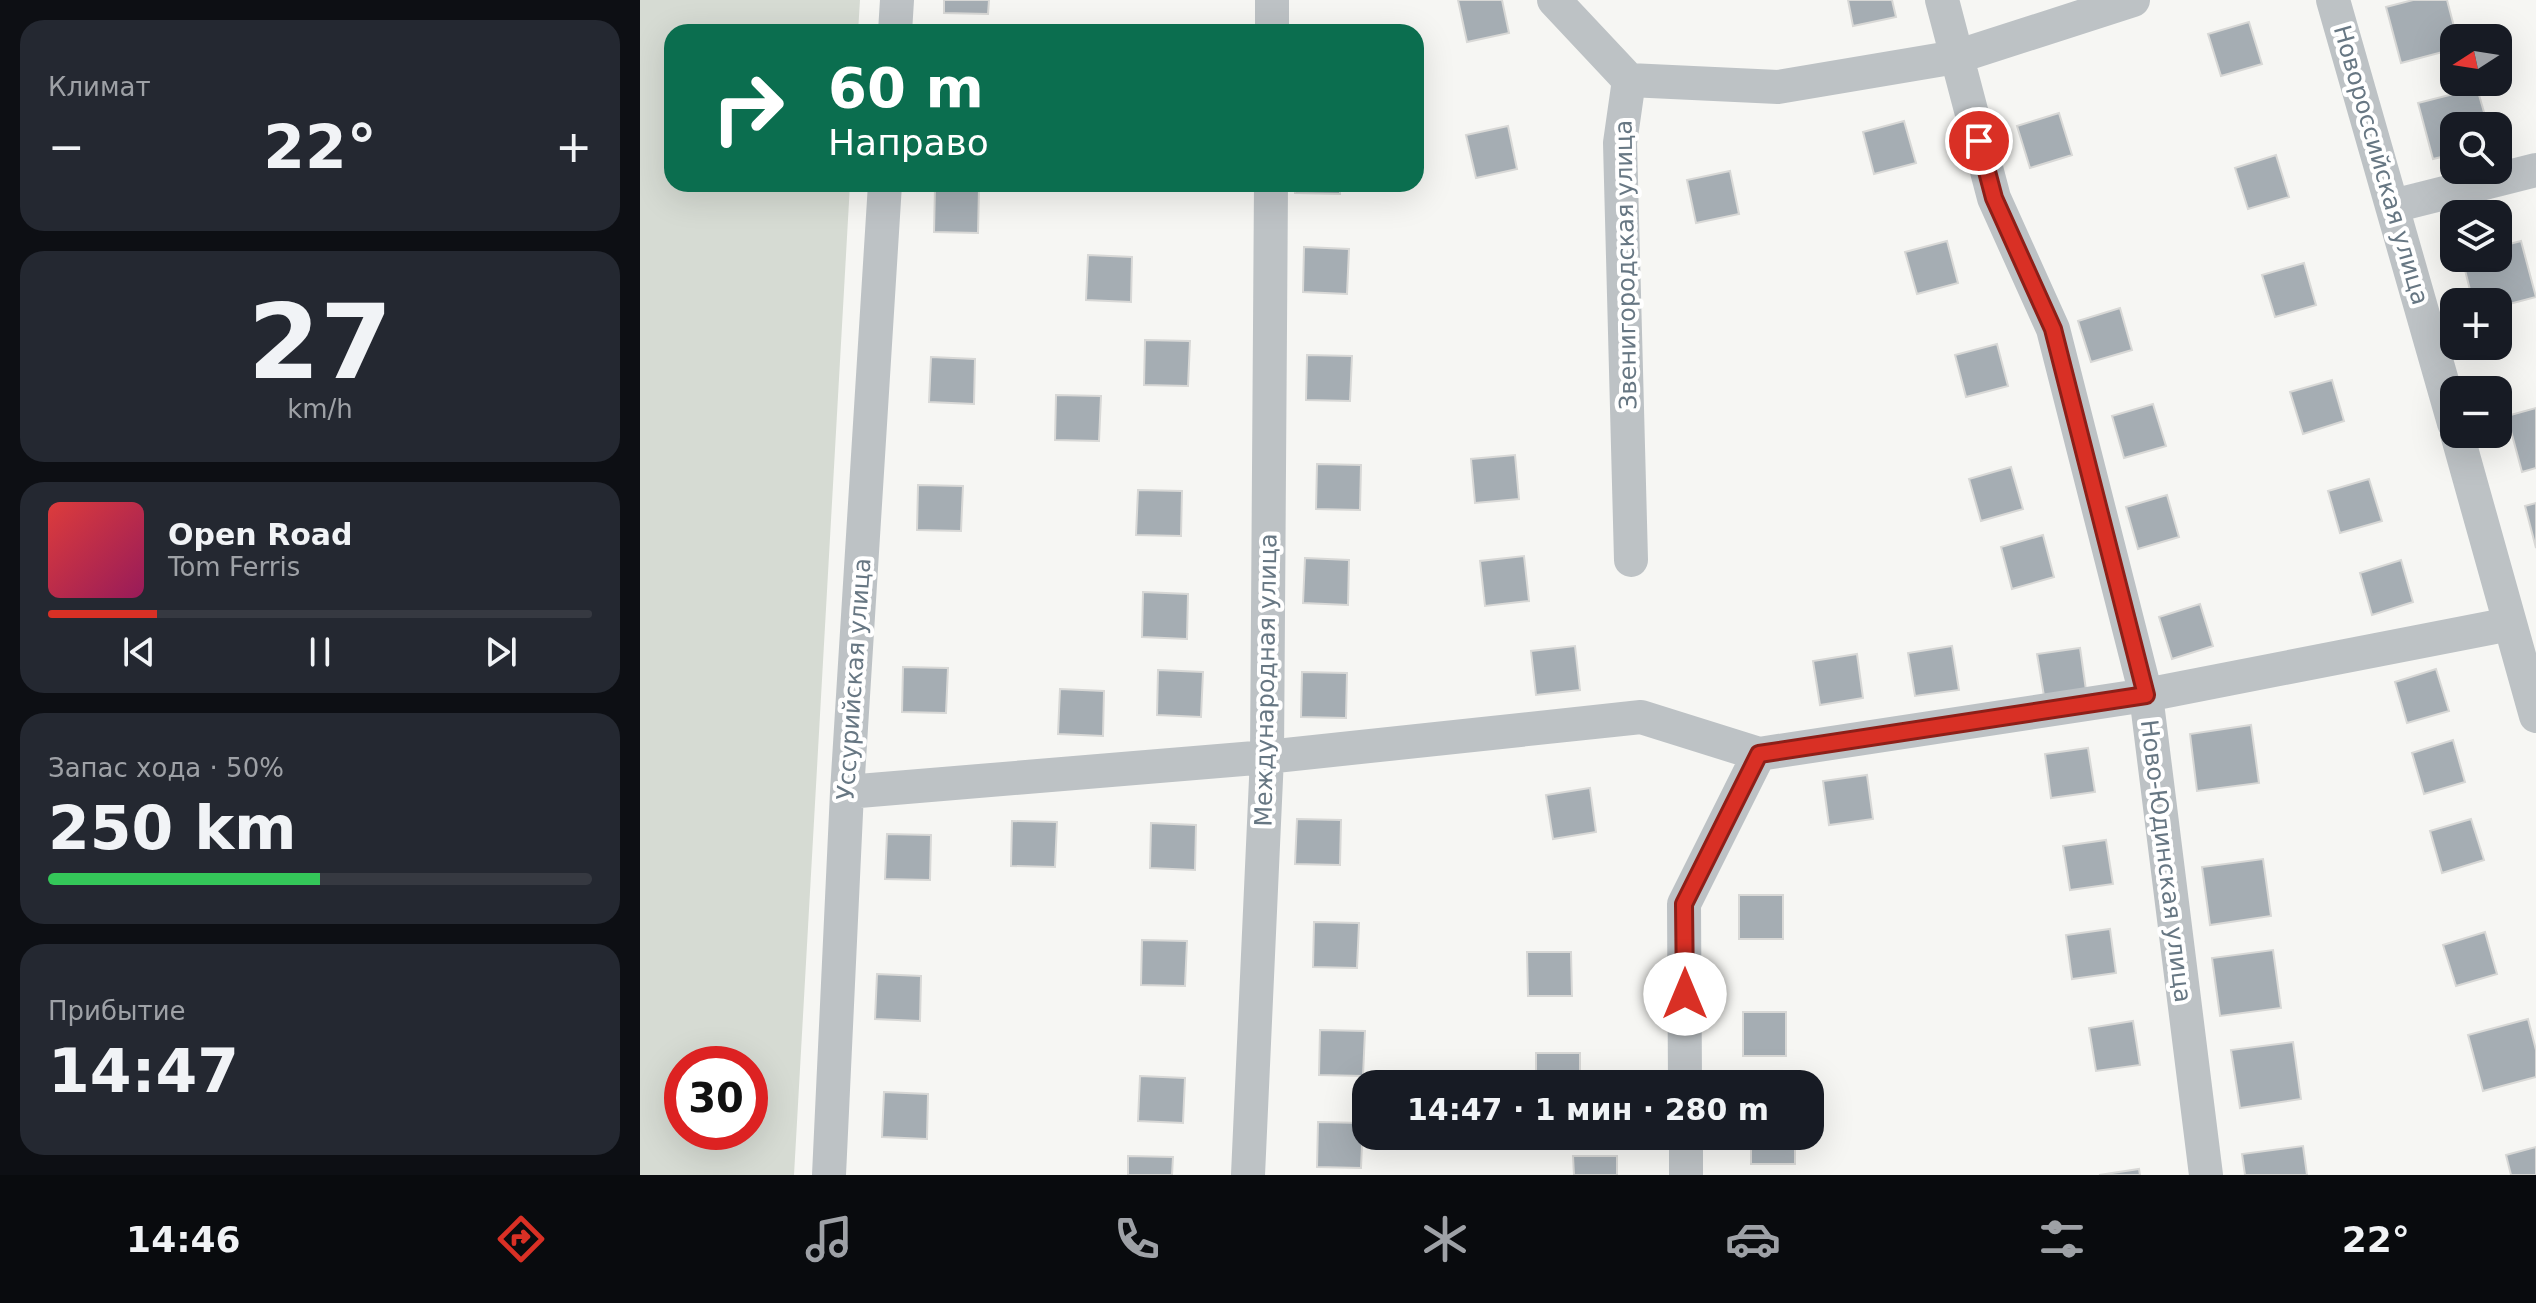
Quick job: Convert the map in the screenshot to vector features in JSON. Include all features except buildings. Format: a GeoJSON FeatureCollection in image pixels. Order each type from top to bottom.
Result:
{"type":"FeatureCollection","features":[{"type":"Feature","properties":{"kind":"street"},"geometry":{"type":"LineString","coordinates":[[896,24],[897,0]]}},
{"type":"Feature","properties":{"kind":"street"},"geometry":{"type":"LineString","coordinates":[[1272,0],[1272,24]]}},
{"type":"Feature","properties":{"kind":"street"},"geometry":{"type":"LineString","coordinates":[[1554,0],[1629,80],[1778,87],[1956,57],[2133,0]]}},
{"type":"Feature","properties":{"kind":"street","name":"Ново-Юдинская улица"},"geometry":{"type":"LineString","coordinates":[[1942,0],[1994,198],[2053,329],[2146,695],[2206,1175]]}},
{"type":"Feature","properties":{"kind":"street","name":"Новороссийская улица"},"geometry":{"type":"LineString","coordinates":[[2333,0],[2441,376]]}},
{"type":"Feature","properties":{"kind":"street","name":"Звенигородская улица"},"geometry":{"type":"LineString","coordinates":[[1629,80],[1620,143],[1631,560]]}},
{"type":"Feature","properties":{"kind":"street"},"geometry":{"type":"LineString","coordinates":[[2393,206],[2536,170]]}},
{"type":"Feature","properties":{"kind":"street","name":"Уссурийская улица"},"geometry":{"type":"LineString","coordinates":[[829,1175],[847,792],[884,192]]}},
{"type":"Feature","properties":{"kind":"street","name":"Международная улица"},"geometry":{"type":"LineString","coordinates":[[1248,1175],[1267,757],[1271,192]]}},
{"type":"Feature","properties":{"kind":"street"},"geometry":{"type":"LineString","coordinates":[[2461,448],[2536,716]]}},
{"type":"Feature","properties":{"kind":"street"},"geometry":{"type":"LineString","coordinates":[[847,792],[1267,757],[1641,717],[1759,754],[2146,695],[2510,624]]}},
{"type":"Feature","properties":{"kind":"street"},"geometry":{"type":"LineString","coordinates":[[1685,1070],[1684,904],[1759,754]]}},
{"type":"Feature","properties":{"kind":"street"},"geometry":{"type":"LineString","coordinates":[[1686,1150],[1686,1175]]}},
{"type":"Feature","properties":{"kind":"shaded area"},"geometry":{"type":"Polygon","coordinates":[[[640,0],[860,0],[858,24],[664,24],[664,192],[850,192],[794,1175],[640,1175],[640,0]]]}},
{"type":"Feature","properties":{"kind":"route"},"geometry":{"type":"LineString","coordinates":[[1685,994],[1684,904],[1759,754],[2146,695],[2053,329],[1994,198],[1979,141]]}}]}
